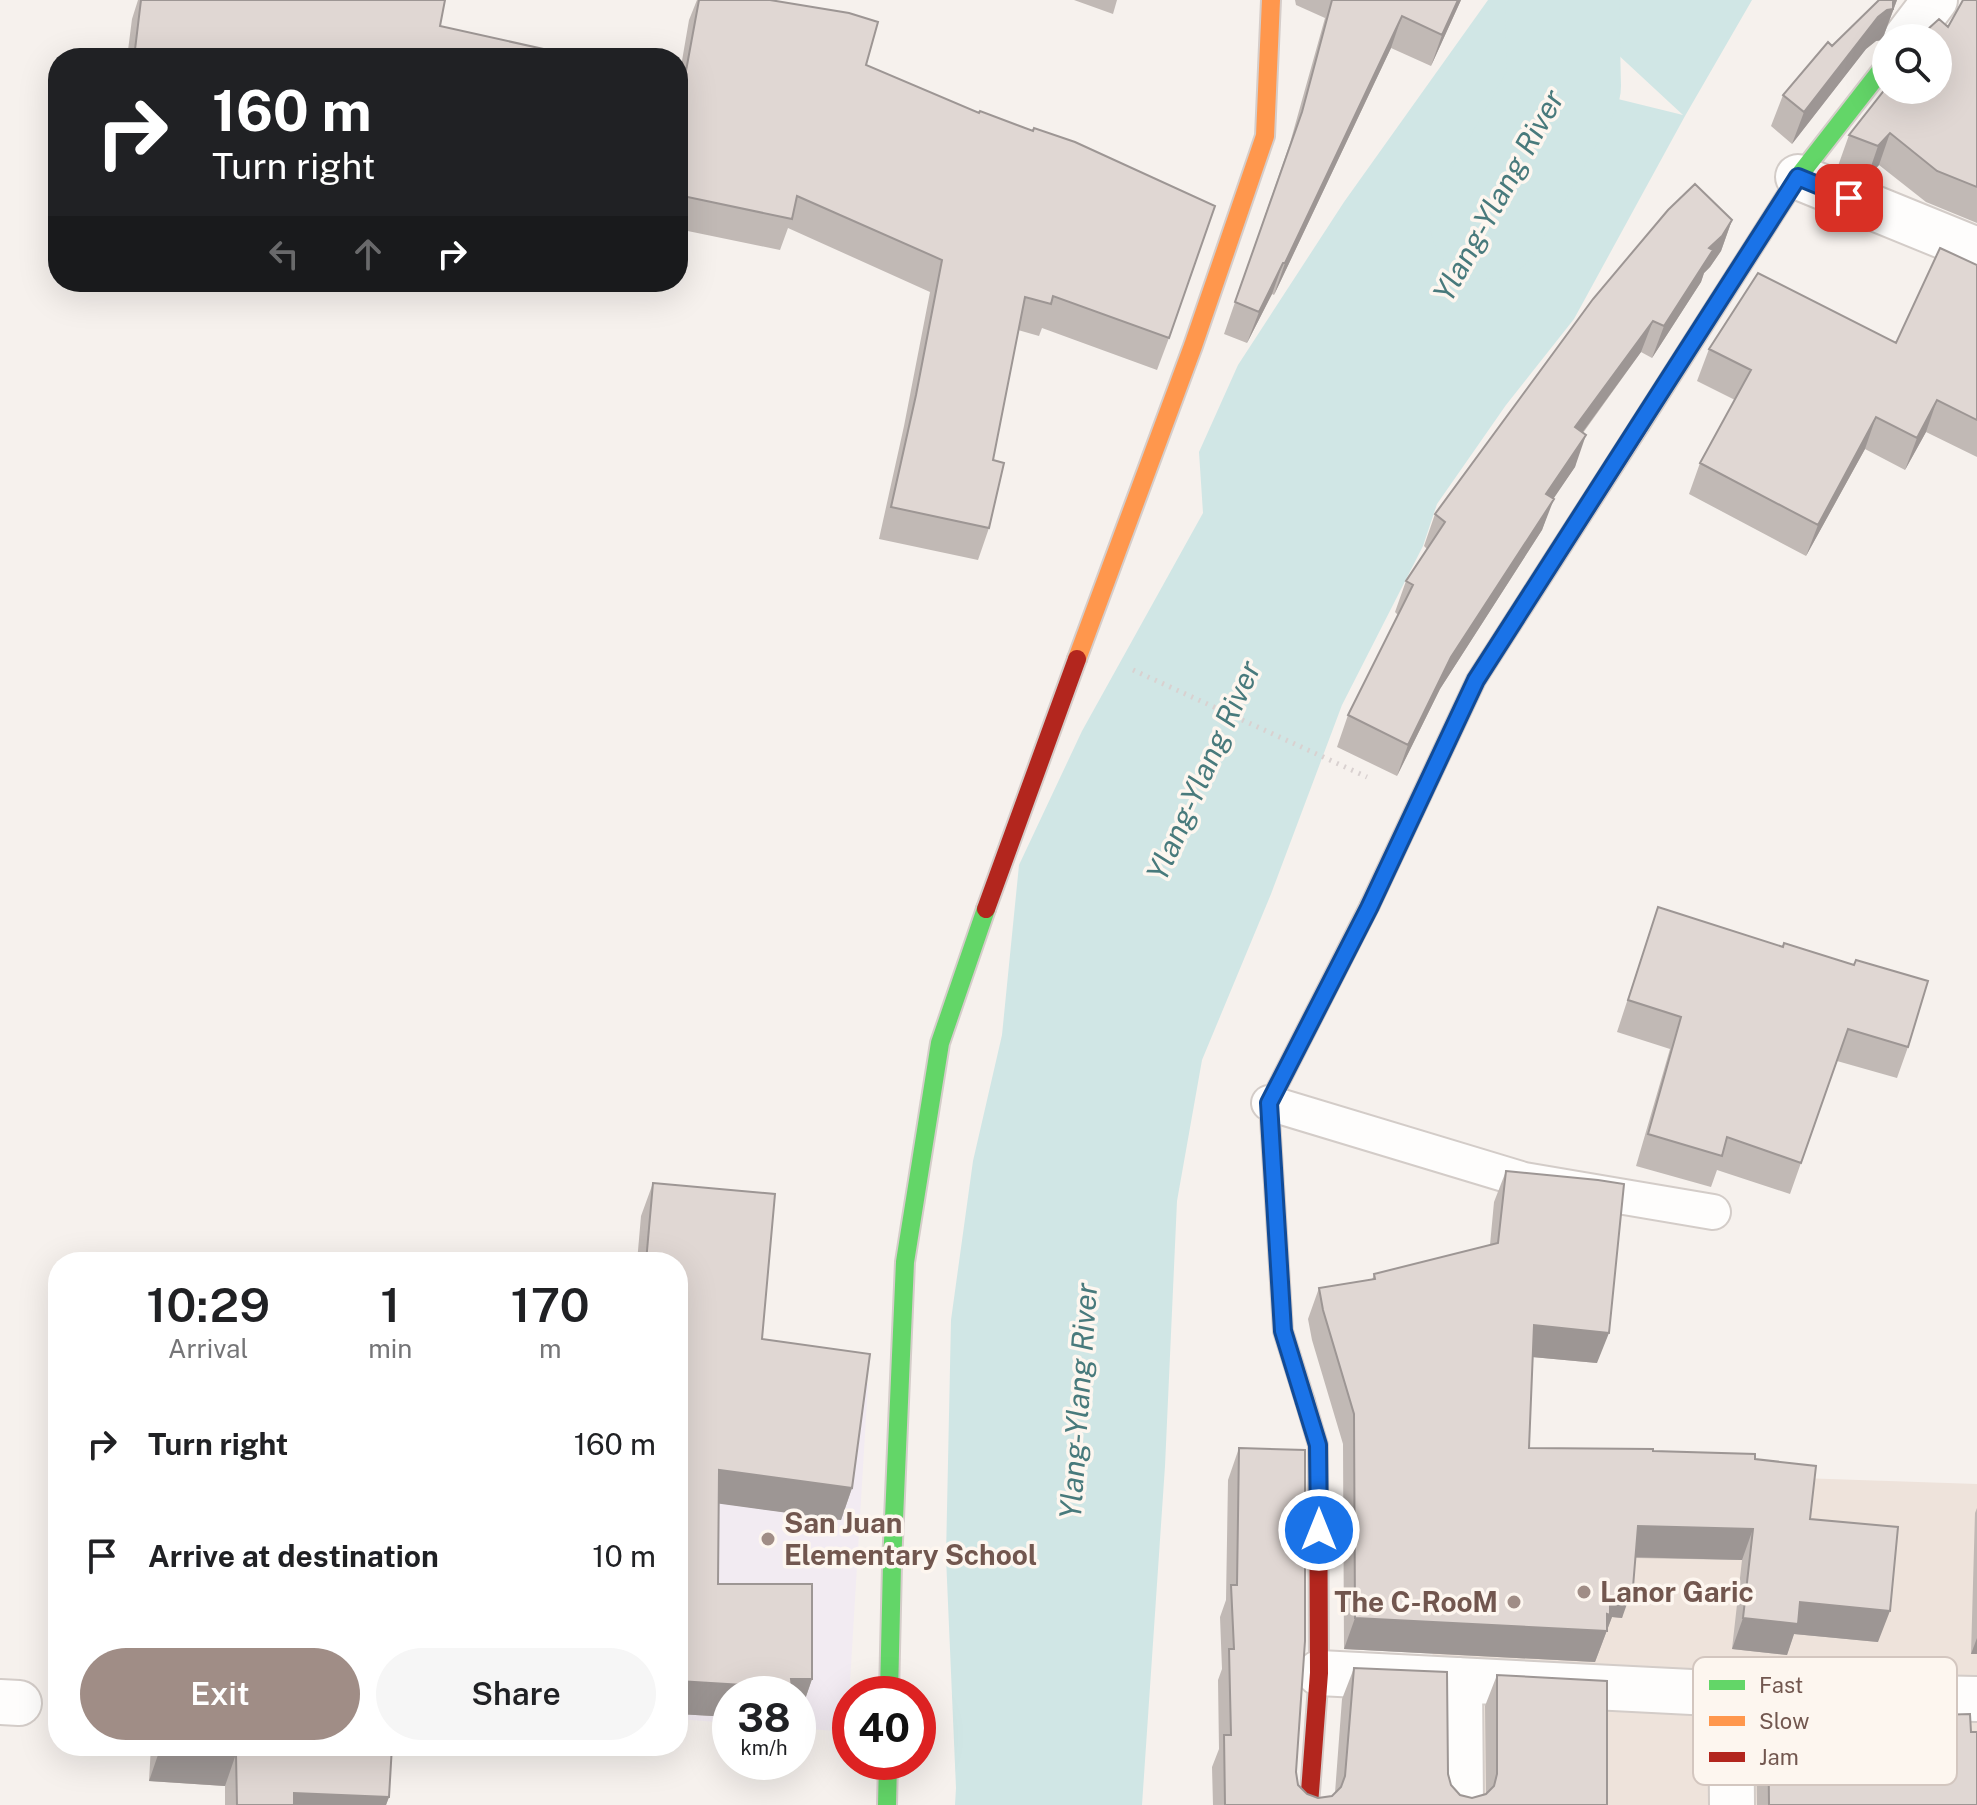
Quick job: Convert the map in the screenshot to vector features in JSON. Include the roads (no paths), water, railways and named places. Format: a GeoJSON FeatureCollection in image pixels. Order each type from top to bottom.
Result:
{"type":"FeatureCollection","features":[{"type":"Feature","properties":{"kind":"street"},"geometry":{"type":"LineString","coordinates":[[889,1676],[905,1262],[940,1043],[1010,840],[1198,331],[1265,136],[1271,0]]}},
{"type":"Feature","properties":{"kind":"street"},"geometry":{"type":"LineString","coordinates":[[1917,24],[1935,0]]}},
{"type":"Feature","properties":{"kind":"street"},"geometry":{"type":"LineString","coordinates":[[1309,1805],[1319,1673],[1318,1445],[1283,1331],[1269,1103],[1369,908],[1476,680],[1798,177],[1872,82]]}},
{"type":"Feature","properties":{"kind":"street"},"geometry":{"type":"LineString","coordinates":[[1798,177],[1977,250]]}},
{"type":"Feature","properties":{"kind":"street"},"geometry":{"type":"LineString","coordinates":[[1319,1673],[1693,1692]]}},
{"type":"Feature","properties":{"kind":"street"},"geometry":{"type":"LineString","coordinates":[[1460,1680],[1461,1805]]}},
{"type":"Feature","properties":{"kind":"street"},"geometry":{"type":"LineString","coordinates":[[1957,1699],[1977,1699]]}},
{"type":"Feature","properties":{"kind":"street"},"geometry":{"type":"LineString","coordinates":[[887,1805],[888,1780]]}},
{"type":"Feature","properties":{"kind":"street"},"geometry":{"type":"LineString","coordinates":[[1732,1785],[1732,1805]]}},
{"type":"Feature","properties":{"kind":"lane"},"geometry":{"type":"LineString","coordinates":[[1269,1103],[1524,1180],[1713,1212]]}},
{"type":"Feature","properties":{"kind":"water"},"geometry":{"type":"Polygon","coordinates":[[[1488,0],[1531,0],[1565,86],[1683,115],[1559,0],[1752,0],[1574,319],[1506,405],[1437,504],[1423,546],[1342,705],[1271,894],[1202,1060],[1177,1201],[1165,1466],[1142,1805],[955,1805],[946,1557],[951,1320],[973,1161],[1002,1035],[1019,865],[1082,731],[1203,513],[1199,452],[1238,365],[1344,202],[1488,0]]]}},
{"type":"Feature","properties":{"kind":"waterway","name":"Ylang-Ylang River"},"geometry":{"type":"LineString","coordinates":[[1487,222],[1564,86],[1562,0]]}},
{"type":"Feature","properties":{"kind":"place","name":"San Juan Elementary School"},"geometry":{"type":"Point","coordinates":[768,1539]}},
{"type":"Feature","properties":{"kind":"place","name":"Lanor Garic"},"geometry":{"type":"Point","coordinates":[1584,1592]}},
{"type":"Feature","properties":{"kind":"place","name":"The C-RooM"},"geometry":{"type":"Point","coordinates":[1514,1602]}}]}
